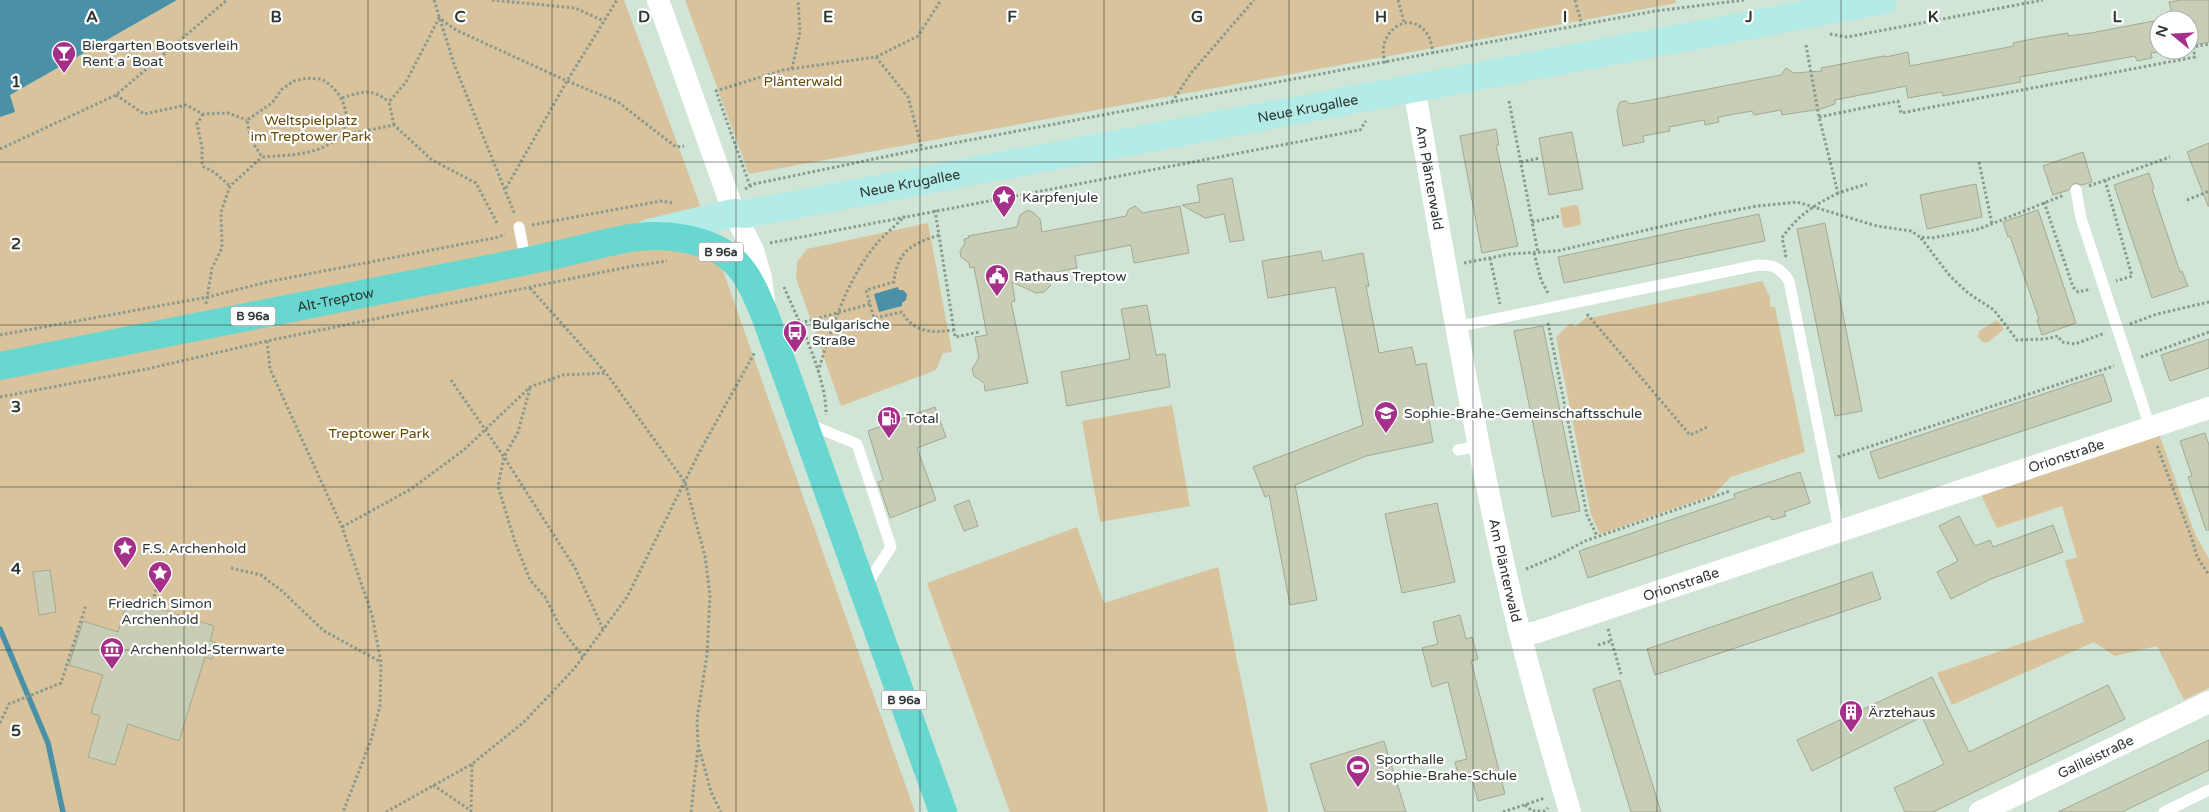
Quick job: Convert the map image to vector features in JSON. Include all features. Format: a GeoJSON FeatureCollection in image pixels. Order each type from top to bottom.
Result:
{"type":"FeatureCollection","features":[{"type":"Feature","properties":{"kind":"main road","name":"Alt-Treptow"},"geometry":{"type":"LineString","coordinates":[[0,366],[528,275],[642,235],[687,239],[718,250],[736,262],[752,282],[766,318]]}},
{"type":"Feature","properties":{"kind":"main road","name":"B 96a"},"geometry":{"type":"LineString","coordinates":[[766,318],[776,345],[814,426],[864,589],[943,812]]}},
{"type":"Feature","properties":{"kind":"street"},"geometry":{"type":"LineString","coordinates":[[658,0],[753,250],[761,278],[766,318]]}},
{"type":"Feature","properties":{"kind":"street","name":"Neue Krugallee"},"geometry":{"type":"LineString","coordinates":[[736,203],[746,214],[1883,0]]}},
{"type":"Feature","properties":{"kind":"street","name":"Am Plänterwald"},"geometry":{"type":"LineString","coordinates":[[1414,88],[1456,327],[1469,448],[1570,812]]}},
{"type":"Feature","properties":{"kind":"street","name":"Alt-Treptow"},"geometry":{"type":"LineString","coordinates":[[642,235],[736,203]]}},
{"type":"Feature","properties":{"kind":"street","name":"Orionstraße"},"geometry":{"type":"LineString","coordinates":[[1521,635],[1537,632],[2209,408]]}},
{"type":"Feature","properties":{"kind":"street","name":"Galileistraße"},"geometry":{"type":"LineString","coordinates":[[1980,812],[2209,702]]}},
{"type":"Feature","properties":{"kind":"lane"},"geometry":{"type":"LineString","coordinates":[[2076,190],[2080,218],[2150,427]]}},
{"type":"Feature","properties":{"kind":"lane"},"geometry":{"type":"LineString","coordinates":[[519,228],[528,275]]}},
{"type":"Feature","properties":{"kind":"lane"},"geometry":{"type":"LineString","coordinates":[[1456,327],[1758,265],[1777,267],[1783,271],[1789,281],[1839,530]]}},
{"type":"Feature","properties":{"kind":"lane"},"geometry":{"type":"LineString","coordinates":[[814,426],[857,444],[891,547],[864,589]]}},
{"type":"Feature","properties":{"kind":"lane"},"geometry":{"type":"LineString","coordinates":[[2164,812],[2209,790]]}},
{"type":"Feature","properties":{"kind":"path"},"geometry":{"type":"LineString","coordinates":[[0,149],[116,95],[227,0]]}},
{"type":"Feature","properties":{"kind":"path"},"geometry":{"type":"LineString","coordinates":[[434,0],[471,108],[506,189],[519,228],[661,202],[676,203]]}},
{"type":"Feature","properties":{"kind":"path"},"geometry":{"type":"LineString","coordinates":[[492,0],[575,8],[604,21]]}},
{"type":"Feature","properties":{"kind":"path"},"geometry":{"type":"LineString","coordinates":[[506,189],[567,81],[616,0]]}},
{"type":"Feature","properties":{"kind":"path"},"geometry":{"type":"LineString","coordinates":[[792,69],[800,32],[798,0]]}},
{"type":"Feature","properties":{"kind":"path"},"geometry":{"type":"LineString","coordinates":[[750,186],[716,91],[792,69],[876,57],[918,36],[941,0]]}},
{"type":"Feature","properties":{"kind":"path"},"geometry":{"type":"LineString","coordinates":[[1172,103],[1191,73],[1254,0]]}},
{"type":"Feature","properties":{"kind":"path"},"geometry":{"type":"LineString","coordinates":[[1398,0],[1404,22]]}},
{"type":"Feature","properties":{"kind":"path"},"geometry":{"type":"LineString","coordinates":[[1575,0],[1582,26]]}},
{"type":"Feature","properties":{"kind":"path"},"geometry":{"type":"LineString","coordinates":[[736,203],[750,186],[922,149],[1655,11],[1744,0]]}},
{"type":"Feature","properties":{"kind":"path"},"geometry":{"type":"LineString","coordinates":[[1828,34],[1847,37],[2043,0]]}},
{"type":"Feature","properties":{"kind":"path"},"geometry":{"type":"LineString","coordinates":[[439,18],[456,30],[567,81],[618,102],[676,147],[684,146]]}},
{"type":"Feature","properties":{"kind":"path"},"geometry":{"type":"LineString","coordinates":[[389,102],[406,82],[439,18]]}},
{"type":"Feature","properties":{"kind":"path"},"geometry":{"type":"LineString","coordinates":[[1386,63],[1383,57],[1385,41],[1393,27],[1404,22],[1414,23],[1422,28],[1429,36],[1433,54]]}},
{"type":"Feature","properties":{"kind":"path"},"geometry":{"type":"LineString","coordinates":[[1819,117],[1898,101],[1901,113],[2195,57],[2193,47],[2209,44]]}},
{"type":"Feature","properties":{"kind":"path"},"geometry":{"type":"LineString","coordinates":[[1806,45],[1819,117],[1838,194]]}},
{"type":"Feature","properties":{"kind":"path"},"geometry":{"type":"LineString","coordinates":[[876,57],[908,97],[922,149]]}},
{"type":"Feature","properties":{"kind":"path"},"geometry":{"type":"LineString","coordinates":[[247,120],[272,103],[282,89],[294,82],[308,78],[322,79],[342,98],[346,113],[345,124],[339,136]]}},
{"type":"Feature","properties":{"kind":"path"},"geometry":{"type":"LineString","coordinates":[[342,98],[363,92],[377,93],[389,102],[394,125],[432,160],[476,183],[497,223]]}},
{"type":"Feature","properties":{"kind":"path"},"geometry":{"type":"LineString","coordinates":[[116,95],[144,114],[186,105],[203,114],[228,113],[247,120]]}},
{"type":"Feature","properties":{"kind":"path"},"geometry":{"type":"LineString","coordinates":[[1509,101],[1541,280],[1550,298],[1552,307]]}},
{"type":"Feature","properties":{"kind":"path"},"geometry":{"type":"LineString","coordinates":[[203,114],[197,124],[202,147],[202,166],[214,172],[230,186]]}},
{"type":"Feature","properties":{"kind":"path"},"geometry":{"type":"LineString","coordinates":[[247,120],[251,140],[262,157]]}},
{"type":"Feature","properties":{"kind":"path"},"geometry":{"type":"LineString","coordinates":[[208,297],[212,268],[222,248],[221,212],[230,186],[262,157],[308,152],[339,136],[394,125]]}},
{"type":"Feature","properties":{"kind":"path"},"geometry":{"type":"LineString","coordinates":[[768,244],[935,210],[1360,130]]}},
{"type":"Feature","properties":{"kind":"path"},"geometry":{"type":"LineString","coordinates":[[1920,237],[1932,238],[1979,229],[2044,202],[2170,157]]}},
{"type":"Feature","properties":{"kind":"path"},"geometry":{"type":"LineString","coordinates":[[1521,162],[1540,158]]}},
{"type":"Feature","properties":{"kind":"path"},"geometry":{"type":"LineString","coordinates":[[1979,162],[1992,224]]}},
{"type":"Feature","properties":{"kind":"path"},"geometry":{"type":"LineString","coordinates":[[2044,202],[2074,287],[2078,292],[2132,276],[2105,180]]}},
{"type":"Feature","properties":{"kind":"path"},"geometry":{"type":"LineString","coordinates":[[1777,267],[1786,255],[1782,238],[1793,222],[1812,206],[1867,184]]}},
{"type":"Feature","properties":{"kind":"path"},"geometry":{"type":"LineString","coordinates":[[2187,200],[2209,191]]}},
{"type":"Feature","properties":{"kind":"path"},"geometry":{"type":"LineString","coordinates":[[1445,266],[1490,258],[1557,251],[1757,206],[1797,202],[1877,226],[1911,231],[1920,237],[1950,276],[1968,293],[1994,310],[2017,340],[2045,339],[2058,336],[2062,342],[2075,344],[2157,314],[2209,302]]}},
{"type":"Feature","properties":{"kind":"path"},"geometry":{"type":"LineString","coordinates":[[935,210],[955,337],[979,332]]}},
{"type":"Feature","properties":{"kind":"path"},"geometry":{"type":"LineString","coordinates":[[818,372],[837,312],[855,275],[870,251],[905,216]]}},
{"type":"Feature","properties":{"kind":"path"},"geometry":{"type":"LineString","coordinates":[[1532,222],[1560,216]]}},
{"type":"Feature","properties":{"kind":"path"},"geometry":{"type":"LineString","coordinates":[[938,235],[909,248],[901,257],[895,270],[894,282],[866,290],[874,318],[902,312],[907,320],[921,330],[930,332],[954,330]]}},
{"type":"Feature","properties":{"kind":"path"},"geometry":{"type":"LineString","coordinates":[[0,334],[208,297],[267,282],[499,237]]}},
{"type":"Feature","properties":{"kind":"path"},"geometry":{"type":"LineString","coordinates":[[1490,258],[1503,317]]}},
{"type":"Feature","properties":{"kind":"path"},"geometry":{"type":"LineString","coordinates":[[0,398],[147,369],[267,341],[528,275],[634,266],[676,259]]}},
{"type":"Feature","properties":{"kind":"path"},"geometry":{"type":"LineString","coordinates":[[528,275],[606,373],[685,482],[705,556],[710,595],[707,655],[697,719],[698,744],[691,812]]}},
{"type":"Feature","properties":{"kind":"path"},"geometry":{"type":"LineString","coordinates":[[783,285],[800,323],[818,372],[826,401],[814,426]]}},
{"type":"Feature","properties":{"kind":"path"},"geometry":{"type":"LineString","coordinates":[[1577,302],[1690,434],[1707,427]]}},
{"type":"Feature","properties":{"kind":"path"},"geometry":{"type":"LineString","coordinates":[[800,323],[870,304]]}},
{"type":"Feature","properties":{"kind":"path"},"geometry":{"type":"LineString","coordinates":[[1549,327],[1587,515],[1597,536]]}},
{"type":"Feature","properties":{"kind":"path"},"geometry":{"type":"LineString","coordinates":[[1825,462],[2128,362],[2209,332]]}},
{"type":"Feature","properties":{"kind":"path"},"geometry":{"type":"LineString","coordinates":[[267,341],[270,369],[342,527],[372,615],[381,662],[380,706],[371,740],[344,812]]}},
{"type":"Feature","properties":{"kind":"path"},"geometry":{"type":"LineString","coordinates":[[386,812],[472,764],[524,722],[583,657],[627,597],[754,352],[776,345]]}},
{"type":"Feature","properties":{"kind":"path"},"geometry":{"type":"LineString","coordinates":[[342,527],[411,489],[465,449],[530,388],[563,375],[606,373]]}},
{"type":"Feature","properties":{"kind":"path"},"geometry":{"type":"LineString","coordinates":[[451,380],[504,457],[575,568],[603,630]]}},
{"type":"Feature","properties":{"kind":"path"},"geometry":{"type":"LineString","coordinates":[[530,388],[518,432],[504,457],[498,486],[514,539],[530,580],[545,597],[561,628],[583,657]]}},
{"type":"Feature","properties":{"kind":"path"},"geometry":{"type":"LineString","coordinates":[[2150,427],[2197,557],[2209,575]]}},
{"type":"Feature","properties":{"kind":"path"},"geometry":{"type":"LineString","coordinates":[[1506,576],[1555,557],[1597,536],[1730,491]]}},
{"type":"Feature","properties":{"kind":"path"},"geometry":{"type":"LineString","coordinates":[[231,568],[260,575],[282,591],[324,631],[381,662]]}},
{"type":"Feature","properties":{"kind":"path"},"geometry":{"type":"LineString","coordinates":[[151,606],[162,572]]}},
{"type":"Feature","properties":{"kind":"path"},"geometry":{"type":"LineString","coordinates":[[0,723],[9,704],[61,682],[86,605]]}},
{"type":"Feature","properties":{"kind":"path"},"geometry":{"type":"LineString","coordinates":[[1602,610],[1621,674]]}},
{"type":"Feature","properties":{"kind":"path"},"geometry":{"type":"LineString","coordinates":[[1598,645],[1611,641]]}},
{"type":"Feature","properties":{"kind":"path"},"geometry":{"type":"LineString","coordinates":[[698,744],[711,792],[721,812]]}},
{"type":"Feature","properties":{"kind":"path"},"geometry":{"type":"LineString","coordinates":[[471,811],[472,764]]}},
{"type":"Feature","properties":{"kind":"path"},"geometry":{"type":"LineString","coordinates":[[433,785],[471,811]]}},
{"type":"Feature","properties":{"kind":"path"},"geometry":{"type":"LineString","coordinates":[[1503,812],[1544,798]]}},
{"type":"Feature","properties":{"kind":"green space","name":"Treptower Park"},"geometry":{"type":"Polygon","coordinates":[[[177,0],[624,0],[689,175],[915,812],[0,812],[0,117],[14,112],[10,95],[177,0]]]}},
{"type":"Feature","properties":{"kind":"green space","name":"Plänterwald"},"geometry":{"type":"Polygon","coordinates":[[[685,0],[1675,0],[1676,3],[749,174],[685,0]]]}},
{"type":"Feature","properties":{"kind":"green space"},"geometry":{"type":"Polygon","coordinates":[[[1578,206],[1580,225],[1565,228],[1560,208],[1578,206]]]}},
{"type":"Feature","properties":{"kind":"green space"},"geometry":{"type":"Polygon","coordinates":[[[928,223],[952,352],[943,353],[936,370],[841,406],[796,278],[797,262],[807,249],[928,223]]]}},
{"type":"Feature","properties":{"kind":"green space"},"geometry":{"type":"Polygon","coordinates":[[[1762,281],[1770,297],[1770,307],[1775,307],[1805,452],[1731,477],[1713,495],[1600,534],[1591,515],[1556,337],[1571,323],[1575,327],[1588,316],[1590,318],[1762,281]]]}},
{"type":"Feature","properties":{"kind":"green space"},"geometry":{"type":"Polygon","coordinates":[[[1997,320],[2004,329],[1987,343],[1982,342],[1978,337],[1979,331],[1997,320]]]}},
{"type":"Feature","properties":{"kind":"green space"},"geometry":{"type":"Polygon","coordinates":[[[1172,405],[1190,506],[1100,522],[1082,421],[1172,405]]]}},
{"type":"Feature","properties":{"kind":"green space"},"geometry":{"type":"Polygon","coordinates":[[[2159,434],[2195,534],[2209,559],[2209,688],[2184,700],[2157,646],[2115,656],[2094,642],[1952,705],[1937,673],[2084,622],[2065,561],[2077,557],[2062,506],[1997,528],[1981,495],[2159,434]]]}},
{"type":"Feature","properties":{"kind":"green space"},"geometry":{"type":"Polygon","coordinates":[[[1077,527],[1104,603],[1218,567],[1268,812],[1010,812],[927,583],[1077,527]]]}},
{"type":"Feature","properties":{"kind":"water"},"geometry":{"type":"Polygon","coordinates":[[[0,0],[177,0],[10,95],[15,112],[0,117],[0,0]]]}},
{"type":"Feature","properties":{"kind":"water"},"geometry":{"type":"Polygon","coordinates":[[[898,287],[899,290],[903,290],[907,294],[902,306],[879,312],[874,294],[898,287]]]}},
{"type":"Feature","properties":{"kind":"building"},"geometry":{"type":"Polygon","coordinates":[[[2209,0],[2209,42],[2199,44],[2199,10],[2171,10],[2169,2],[2209,0]]]}},
{"type":"Feature","properties":{"kind":"building"},"geometry":{"type":"Polygon","coordinates":[[[2149,22],[2149,59],[2137,61],[2135,56],[2020,77],[2021,82],[1943,96],[1942,92],[1908,98],[1906,86],[1835,100],[1835,104],[1821,109],[1782,115],[1781,110],[1754,115],[1752,111],[1718,117],[1719,122],[1705,125],[1704,120],[1669,127],[1670,131],[1643,136],[1644,142],[1623,146],[1617,110],[1620,102],[1626,101],[1630,104],[1781,75],[1786,68],[1794,73],[1822,71],[1821,68],[1908,52],[1910,66],[2014,46],[2013,43],[2037,38],[2068,33],[2068,36],[2149,22]]]}},
{"type":"Feature","properties":{"kind":"building"},"geometry":{"type":"Polygon","coordinates":[[[1496,129],[1499,145],[1496,145],[1518,246],[1482,253],[1460,136],[1496,129]]]}},
{"type":"Feature","properties":{"kind":"building"},"geometry":{"type":"Polygon","coordinates":[[[1572,132],[1583,189],[1549,195],[1539,138],[1572,132]]]}},
{"type":"Feature","properties":{"kind":"building"},"geometry":{"type":"Polygon","coordinates":[[[2209,143],[2209,206],[2208,206],[2187,152],[2209,143]]]}},
{"type":"Feature","properties":{"kind":"building"},"geometry":{"type":"Polygon","coordinates":[[[2083,152],[2092,182],[2082,185],[2074,183],[2069,190],[2053,195],[2043,166],[2083,152]]]}},
{"type":"Feature","properties":{"kind":"building"},"geometry":{"type":"Polygon","coordinates":[[[2149,173],[2154,188],[2152,189],[2180,272],[2182,271],[2188,286],[2152,298],[2114,185],[2149,173]]]}},
{"type":"Feature","properties":{"kind":"building"},"geometry":{"type":"Polygon","coordinates":[[[1232,178],[1244,240],[1230,242],[1224,214],[1205,218],[1182,205],[1200,202],[1197,185],[1232,178]]]}},
{"type":"Feature","properties":{"kind":"building"},"geometry":{"type":"Polygon","coordinates":[[[1976,184],[1982,217],[1927,229],[1920,195],[1976,184]]]}},
{"type":"Feature","properties":{"kind":"building","name":"Rathaus Treptow"},"geometry":{"type":"Polygon","coordinates":[[[1135,206],[1143,213],[1180,206],[1189,253],[1134,263],[1131,245],[1075,256],[1077,268],[1051,273],[1050,286],[1044,292],[1036,293],[1012,282],[1015,301],[1011,302],[1028,383],[985,391],[984,383],[974,376],[972,369],[979,358],[975,337],[987,335],[974,267],[970,268],[969,263],[961,257],[960,251],[965,243],[964,239],[969,238],[968,236],[1017,227],[1020,215],[1028,210],[1040,219],[1042,232],[1126,216],[1128,210],[1135,206]]]}},
{"type":"Feature","properties":{"kind":"building"},"geometry":{"type":"Polygon","coordinates":[[[2038,210],[2076,323],[2042,335],[2037,320],[2039,319],[2010,236],[2008,237],[2003,222],[2038,210]]]}},
{"type":"Feature","properties":{"kind":"building"},"geometry":{"type":"Polygon","coordinates":[[[1759,214],[1765,241],[1564,283],[1558,257],[1759,214]]]}},
{"type":"Feature","properties":{"kind":"building"},"geometry":{"type":"Polygon","coordinates":[[[1825,223],[1862,411],[1835,416],[1797,229],[1825,223]]]}},
{"type":"Feature","properties":{"kind":"building","name":"Sophie-Brahe-Gemeinschaftsschule"},"geometry":{"type":"Polygon","coordinates":[[[1321,251],[1323,261],[1363,253],[1369,286],[1366,286],[1379,353],[1412,347],[1416,365],[1426,363],[1434,406],[1427,408],[1433,442],[1366,456],[1295,485],[1317,600],[1290,605],[1269,495],[1265,497],[1253,467],[1363,425],[1335,287],[1268,298],[1262,261],[1321,251]]]}},
{"type":"Feature","properties":{"kind":"building"},"geometry":{"type":"Polygon","coordinates":[[[1147,305],[1156,355],[1165,354],[1170,387],[1067,406],[1061,372],[1130,359],[1121,309],[1147,305]]]}},
{"type":"Feature","properties":{"kind":"building"},"geometry":{"type":"Polygon","coordinates":[[[1543,326],[1580,511],[1552,517],[1514,331],[1543,326]]]}},
{"type":"Feature","properties":{"kind":"building"},"geometry":{"type":"Polygon","coordinates":[[[2209,339],[2209,368],[2170,381],[2161,355],[2209,339]]]}},
{"type":"Feature","properties":{"kind":"building"},"geometry":{"type":"Polygon","coordinates":[[[2103,374],[2112,401],[1879,479],[1870,452],[2103,374]]]}},
{"type":"Feature","properties":{"kind":"building"},"geometry":{"type":"Polygon","coordinates":[[[935,407],[946,437],[917,448],[936,500],[890,518],[878,482],[883,480],[868,431],[935,407]]]}},
{"type":"Feature","properties":{"kind":"building"},"geometry":{"type":"Polygon","coordinates":[[[2205,433],[2209,445],[2209,530],[2206,530],[2188,477],[2192,476],[2180,441],[2205,433]]]}},
{"type":"Feature","properties":{"kind":"building"},"geometry":{"type":"Polygon","coordinates":[[[1800,472],[1810,503],[1784,512],[1786,516],[1772,520],[1770,516],[1588,578],[1579,551],[1735,498],[1734,494],[1800,472]]]}},
{"type":"Feature","properties":{"kind":"building"},"geometry":{"type":"Polygon","coordinates":[[[969,500],[978,526],[964,531],[954,506],[969,500]]]}},
{"type":"Feature","properties":{"kind":"building"},"geometry":{"type":"Polygon","coordinates":[[[1437,503],[1455,582],[1402,593],[1385,514],[1437,503]]]}},
{"type":"Feature","properties":{"kind":"building"},"geometry":{"type":"Polygon","coordinates":[[[1959,516],[1975,546],[1990,540],[1993,547],[2053,525],[2063,552],[1991,579],[1951,599],[1937,572],[1958,561],[1939,526],[1959,516]]]}},
{"type":"Feature","properties":{"kind":"building"},"geometry":{"type":"Polygon","coordinates":[[[50,570],[56,612],[39,615],[33,572],[50,570]]]}},
{"type":"Feature","properties":{"kind":"building"},"geometry":{"type":"Polygon","coordinates":[[[1872,572],[1881,599],[1655,675],[1647,649],[1872,572]]]}},
{"type":"Feature","properties":{"kind":"building","name":"Archenhold-Sternwarte"},"geometry":{"type":"Polygon","coordinates":[[[128,599],[214,626],[210,641],[217,643],[212,659],[205,657],[179,741],[128,724],[115,765],[88,757],[100,716],[91,713],[103,675],[69,665],[83,621],[118,632],[128,599]]]}},
{"type":"Feature","properties":{"kind":"building"},"geometry":{"type":"Polygon","coordinates":[[[1460,615],[1466,639],[1472,637],[1478,659],[1471,661],[1505,794],[1478,801],[1472,779],[1460,782],[1455,762],[1467,759],[1448,682],[1432,687],[1422,648],[1438,644],[1433,622],[1460,615]]]}},
{"type":"Feature","properties":{"kind":"building"},"geometry":{"type":"Polygon","coordinates":[[[1932,677],[1969,752],[2108,685],[2125,719],[1933,812],[1905,812],[1894,788],[1944,764],[1922,717],[1812,771],[1797,740],[1932,677]]]}},
{"type":"Feature","properties":{"kind":"building"},"geometry":{"type":"Polygon","coordinates":[[[1620,680],[1661,812],[1631,812],[1593,689],[1620,680]]]}},
{"type":"Feature","properties":{"kind":"building"},"geometry":{"type":"Polygon","coordinates":[[[2209,740],[2209,770],[2122,812],[2058,812],[2209,740]]]}},
{"type":"Feature","properties":{"kind":"building","name":"Sporthalle Sophie-Brahe-Schule"},"geometry":{"type":"Polygon","coordinates":[[[1384,741],[1406,812],[1325,812],[1310,764],[1384,741]]]}},
{"type":"Feature","properties":{"kind":"waterway"},"geometry":{"type":"LineString","coordinates":[[0,629],[48,743],[63,812]]}},
{"type":"Feature","properties":{"kind":"place","name":"Biergarten Bootsverleih Rent a´ Boat"},"geometry":{"type":"Point","coordinates":[64,74]}},
{"type":"Feature","properties":{"kind":"place","name":"Karpfenjule"},"geometry":{"type":"Point","coordinates":[1004,218]}},
{"type":"Feature","properties":{"kind":"place","name":"Rathaus Treptow"},"geometry":{"type":"Point","coordinates":[997,297]}},
{"type":"Feature","properties":{"kind":"place","name":"Bulgarische Straße"},"geometry":{"type":"Point","coordinates":[795,353]}},
{"type":"Feature","properties":{"kind":"place","name":"Sophie-Brahe-Gemeinschaftsschule"},"geometry":{"type":"Point","coordinates":[1386,434]}},
{"type":"Feature","properties":{"kind":"place","name":"Total"},"geometry":{"type":"Point","coordinates":[889,439]}},
{"type":"Feature","properties":{"kind":"place","name":"F.S. Archenhold"},"geometry":{"type":"Point","coordinates":[125,569]}},
{"type":"Feature","properties":{"kind":"place","name":"Friedrich Simon Archenhold"},"geometry":{"type":"Point","coordinates":[160,594]}},
{"type":"Feature","properties":{"kind":"place","name":"Archenhold-Sternwarte"},"geometry":{"type":"Point","coordinates":[112,670]}},
{"type":"Feature","properties":{"kind":"place","name":"Ärztehaus"},"geometry":{"type":"Point","coordinates":[1851,733]}},
{"type":"Feature","properties":{"kind":"place","name":"Sporthalle Sophie-Brahe-Schule"},"geometry":{"type":"Point","coordinates":[1358,788]}},
{"type":"Feature","properties":{"kind":"park label","name":"Weltspielplatz im Treptower Park"},"geometry":{"type":"Point","coordinates":[311,128]}}]}
